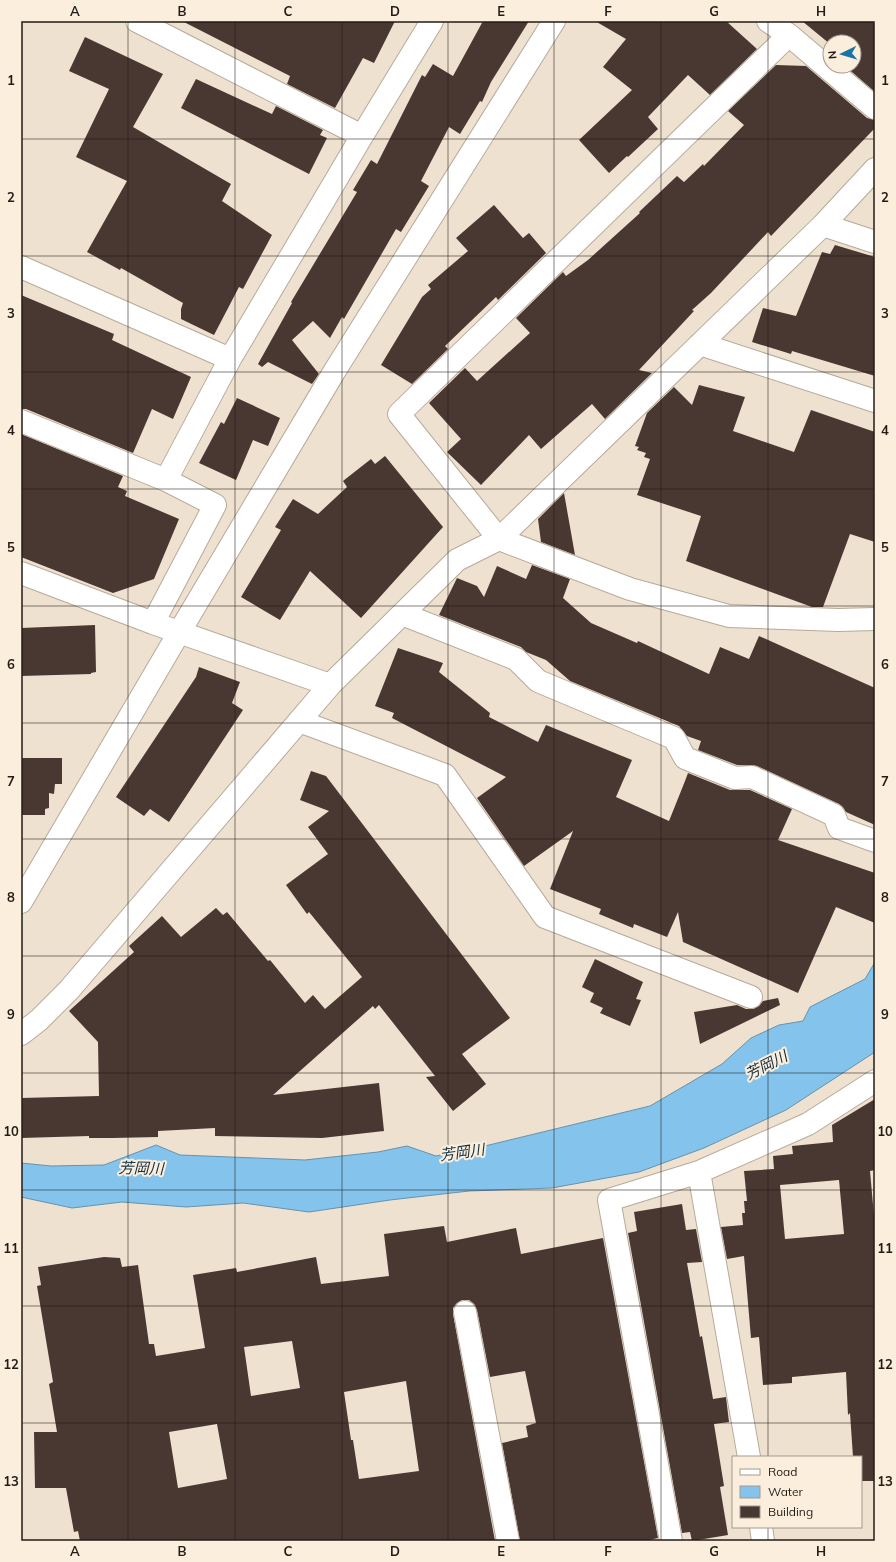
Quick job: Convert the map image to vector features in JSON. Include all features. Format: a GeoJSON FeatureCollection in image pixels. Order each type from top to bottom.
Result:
{"type":"FeatureCollection","features":[{"type":"Feature","properties":{"kind":"street"},"geometry":{"type":"LineString","coordinates":[[137,21],[362,136]]}},
{"type":"Feature","properties":{"kind":"street"},"geometry":{"type":"LineString","coordinates":[[166,480],[230,359],[432,21]]}},
{"type":"Feature","properties":{"kind":"street"},"geometry":{"type":"LineString","coordinates":[[21,902],[334,372],[554,21]]}},
{"type":"Feature","properties":{"kind":"street"},"geometry":{"type":"LineString","coordinates":[[768,21],[789,35],[875,108]]}},
{"type":"Feature","properties":{"kind":"street"},"geometry":{"type":"LineString","coordinates":[[789,35],[400,414],[499,539],[630,589],[729,616],[838,620],[875,619]]}},
{"type":"Feature","properties":{"kind":"street"},"geometry":{"type":"LineString","coordinates":[[21,1034],[39,1020],[69,990],[330,685],[457,560],[499,539],[823,225],[875,169]]}},
{"type":"Feature","properties":{"kind":"street"},"geometry":{"type":"LineString","coordinates":[[823,225],[875,242]]}},
{"type":"Feature","properties":{"kind":"street"},"geometry":{"type":"LineString","coordinates":[[21,267],[230,359]]}},
{"type":"Feature","properties":{"kind":"street"},"geometry":{"type":"LineString","coordinates":[[700,344],[875,401]]}},
{"type":"Feature","properties":{"kind":"street"},"geometry":{"type":"LineString","coordinates":[[21,421],[166,480],[215,505],[153,623]]}},
{"type":"Feature","properties":{"kind":"street"},"geometry":{"type":"LineString","coordinates":[[21,573],[153,623],[180,631],[330,685]]}},
{"type":"Feature","properties":{"kind":"street"},"geometry":{"type":"LineString","coordinates":[[402,614],[516,659],[538,681],[674,738],[685,758],[735,778],[752,777],[834,815],[839,828],[875,841]]}},
{"type":"Feature","properties":{"kind":"street"},"geometry":{"type":"LineString","coordinates":[[299,721],[445,775],[545,917],[750,997]]}},
{"type":"Feature","properties":{"kind":"street"},"geometry":{"type":"LineString","coordinates":[[671,1541],[609,1200],[699,1172],[808,1124],[875,1081]]}},
{"type":"Feature","properties":{"kind":"street"},"geometry":{"type":"LineString","coordinates":[[699,1172],[749,1456]]}},
{"type":"Feature","properties":{"kind":"street"},"geometry":{"type":"LineString","coordinates":[[465,1312],[508,1541]]}},
{"type":"Feature","properties":{"kind":"street"},"geometry":{"type":"LineString","coordinates":[[761,1528],[763,1541]]}},
{"type":"Feature","properties":{"kind":"water","name":"芳岡川"},"geometry":{"type":"Polygon","coordinates":[[[875,962],[875,1052],[786,1110],[704,1148],[639,1172],[552,1188],[469,1191],[390,1200],[309,1212],[243,1203],[186,1207],[122,1202],[72,1208],[21,1197],[21,1163],[51,1166],[104,1165],[156,1145],[180,1155],[305,1160],[378,1152],[407,1146],[436,1156],[489,1145],[650,1106],[722,1064],[751,1038],[779,1025],[803,1021],[810,1007],[865,979],[875,962]]]}},
{"type":"Feature","properties":{"kind":"building"},"geometry":{"type":"Polygon","coordinates":[[[182,21],[395,21],[374,63],[363,58],[335,108],[287,84],[290,76],[182,21]]]}},
{"type":"Feature","properties":{"kind":"building"},"geometry":{"type":"Polygon","coordinates":[[[483,21],[529,21],[491,82],[482,102],[480,101],[460,134],[449,127],[421,181],[429,186],[401,232],[396,229],[344,319],[342,317],[330,338],[313,321],[292,340],[319,374],[312,384],[268,362],[262,367],[258,364],[292,303],[291,302],[357,192],[353,190],[371,160],[377,164],[422,75],[425,77],[433,64],[453,76],[483,21]]]}},
{"type":"Feature","properties":{"kind":"building"},"geometry":{"type":"Polygon","coordinates":[[[595,21],[726,21],[757,49],[710,95],[688,75],[648,117],[658,129],[609,173],[579,140],[632,90],[603,67],[626,39],[595,21]]]}},
{"type":"Feature","properties":{"kind":"building"},"geometry":{"type":"Polygon","coordinates":[[[802,21],[875,21],[875,92],[854,74],[862,74],[862,34],[822,34],[822,37],[802,21]]]}},
{"type":"Feature","properties":{"kind":"building"},"geometry":{"type":"Polygon","coordinates":[[[85,37],[163,74],[133,127],[231,184],[222,201],[272,235],[243,289],[239,287],[214,335],[181,319],[181,309],[183,303],[121,268],[120,270],[87,252],[127,181],[76,157],[109,89],[69,71],[85,37]]]}},
{"type":"Feature","properties":{"kind":"building"},"geometry":{"type":"Polygon","coordinates":[[[776,65],[806,66],[867,118],[875,120],[875,128],[771,236],[768,232],[711,293],[692,310],[694,311],[639,370],[652,373],[605,419],[592,404],[541,449],[529,435],[481,485],[447,452],[461,439],[429,403],[465,368],[477,381],[530,333],[516,318],[563,272],[566,276],[588,260],[640,213],[639,212],[677,176],[684,182],[703,164],[704,166],[744,125],[728,111],[776,65]]]}},
{"type":"Feature","properties":{"kind":"building"},"geometry":{"type":"Polygon","coordinates":[[[196,79],[272,114],[276,106],[323,130],[320,135],[327,138],[309,174],[181,108],[196,79]]]}},
{"type":"Feature","properties":{"kind":"building"},"geometry":{"type":"Polygon","coordinates":[[[494,205],[523,238],[529,233],[546,253],[498,300],[496,297],[445,346],[448,349],[412,384],[381,365],[422,297],[431,289],[428,285],[468,251],[456,238],[494,205]]]}},
{"type":"Feature","properties":{"kind":"building"},"geometry":{"type":"Polygon","coordinates":[[[835,245],[875,257],[875,376],[792,351],[791,354],[752,342],[763,308],[796,316],[822,252],[830,254],[835,245]]]}},
{"type":"Feature","properties":{"kind":"building"},"geometry":{"type":"Polygon","coordinates":[[[21,295],[114,334],[112,340],[191,377],[173,419],[152,409],[133,453],[26,409],[21,409],[21,295]]]}},
{"type":"Feature","properties":{"kind":"building"},"geometry":{"type":"Polygon","coordinates":[[[699,385],[745,397],[733,431],[794,452],[811,410],[875,432],[875,542],[850,534],[823,607],[812,607],[686,561],[701,516],[637,495],[650,459],[644,457],[646,453],[637,450],[639,447],[635,446],[647,413],[674,387],[692,405],[699,385]]]}},
{"type":"Feature","properties":{"kind":"building"},"geometry":{"type":"Polygon","coordinates":[[[237,398],[280,418],[268,446],[253,440],[236,480],[199,463],[221,422],[224,424],[237,398]]]}},
{"type":"Feature","properties":{"kind":"building"},"geometry":{"type":"Polygon","coordinates":[[[21,434],[123,476],[118,487],[127,491],[125,496],[179,519],[154,579],[113,593],[21,557],[21,434]]]}},
{"type":"Feature","properties":{"kind":"building"},"geometry":{"type":"Polygon","coordinates":[[[385,456],[443,527],[361,618],[310,571],[280,620],[241,597],[281,530],[275,527],[293,499],[318,514],[347,487],[343,481],[371,459],[375,464],[385,456]]]}},
{"type":"Feature","properties":{"kind":"building"},"geometry":{"type":"Polygon","coordinates":[[[564,493],[575,555],[541,542],[538,519],[564,493]]]}},
{"type":"Feature","properties":{"kind":"building"},"geometry":{"type":"Polygon","coordinates":[[[532,565],[570,579],[563,598],[591,623],[637,643],[638,641],[709,674],[720,647],[749,659],[759,636],[875,688],[875,825],[846,812],[839,804],[757,766],[737,765],[698,750],[701,741],[687,736],[679,726],[570,681],[546,660],[526,652],[521,647],[439,615],[457,578],[477,586],[484,597],[497,566],[526,579],[532,565]]]}},
{"type":"Feature","properties":{"kind":"building"},"geometry":{"type":"Polygon","coordinates":[[[95,625],[96,672],[91,674],[21,676],[21,628],[95,625]]]}},
{"type":"Feature","properties":{"kind":"building"},"geometry":{"type":"Polygon","coordinates":[[[398,648],[443,663],[439,672],[490,713],[489,717],[538,742],[546,725],[632,760],[616,797],[669,821],[688,773],[730,790],[750,790],[792,809],[778,840],[875,873],[875,923],[836,907],[798,993],[683,942],[678,912],[667,937],[634,924],[633,928],[599,914],[601,909],[550,889],[573,831],[524,866],[477,798],[506,777],[392,718],[394,713],[375,706],[398,648]]]}},
{"type":"Feature","properties":{"kind":"building"},"geometry":{"type":"Polygon","coordinates":[[[199,667],[240,682],[232,703],[243,710],[169,822],[150,809],[144,816],[116,797],[196,677],[199,667]]]}},
{"type":"Feature","properties":{"kind":"building"},"geometry":{"type":"Polygon","coordinates":[[[21,758],[62,758],[62,784],[55,784],[54,794],[49,793],[49,808],[45,809],[45,815],[21,815],[21,758]]]}},
{"type":"Feature","properties":{"kind":"building"},"geometry":{"type":"Polygon","coordinates":[[[311,771],[326,776],[510,1018],[462,1054],[486,1084],[453,1111],[426,1077],[435,1076],[379,1005],[375,1009],[373,1006],[273,1095],[379,1083],[384,1131],[322,1138],[215,1136],[215,1128],[158,1131],[158,1137],[89,1138],[89,1136],[21,1138],[21,1098],[99,1096],[98,1042],[69,1011],[134,952],[129,946],[162,916],[181,937],[216,908],[223,915],[227,912],[268,961],[270,960],[305,1003],[313,995],[325,1009],[362,977],[309,912],[307,914],[286,885],[328,854],[308,827],[329,811],[300,800],[311,771]]]}},
{"type":"Feature","properties":{"kind":"building"},"geometry":{"type":"Polygon","coordinates":[[[595,959],[643,982],[636,999],[641,1000],[630,1026],[600,1013],[603,1008],[590,1002],[594,993],[582,987],[595,959]]]}},
{"type":"Feature","properties":{"kind":"building"},"geometry":{"type":"Polygon","coordinates":[[[778,998],[780,1005],[700,1044],[694,1012],[737,1005],[746,1009],[753,1009],[759,1006],[763,1001],[778,998]]]}},
{"type":"Feature","properties":{"kind":"building"},"geometry":{"type":"Polygon","coordinates":[[[875,1099],[875,1170],[870,1171],[875,1227],[875,1481],[862,1481],[862,1456],[853,1456],[850,1413],[848,1415],[846,1372],[792,1377],[792,1383],[763,1385],[759,1337],[751,1338],[744,1256],[727,1259],[721,1227],[743,1225],[742,1213],[745,1213],[744,1201],[747,1201],[744,1171],[774,1169],[773,1156],[793,1154],[792,1146],[833,1142],[832,1125],[875,1099]],[[839,1180],[780,1185],[785,1239],[844,1234],[839,1180]]]}},
{"type":"Feature","properties":{"kind":"building"},"geometry":{"type":"Polygon","coordinates":[[[682,1204],[686,1230],[696,1229],[702,1262],[687,1263],[713,1399],[726,1397],[729,1422],[714,1424],[724,1486],[720,1487],[728,1535],[692,1541],[690,1532],[682,1533],[628,1233],[637,1231],[634,1212],[682,1204]]]}},
{"type":"Feature","properties":{"kind":"building"},"geometry":{"type":"Polygon","coordinates":[[[444,1226],[447,1242],[516,1228],[521,1254],[603,1238],[658,1538],[645,1541],[520,1541],[502,1443],[528,1437],[526,1426],[536,1423],[525,1371],[490,1377],[477,1310],[474,1304],[469,1300],[462,1300],[453,1308],[453,1314],[495,1541],[80,1541],[78,1531],[74,1532],[66,1488],[35,1488],[34,1432],[57,1432],[49,1384],[53,1382],[37,1286],[41,1285],[38,1267],[104,1257],[120,1258],[122,1267],[138,1265],[149,1344],[154,1344],[156,1356],[205,1348],[193,1275],[236,1268],[237,1272],[316,1257],[321,1284],[389,1276],[384,1234],[444,1226]],[[292,1341],[244,1347],[251,1396],[300,1388],[292,1341]],[[406,1381],[344,1392],[351,1440],[353,1440],[359,1479],[419,1471],[406,1381]],[[217,1424],[169,1432],[178,1488],[227,1479],[217,1424]]]}}]}
